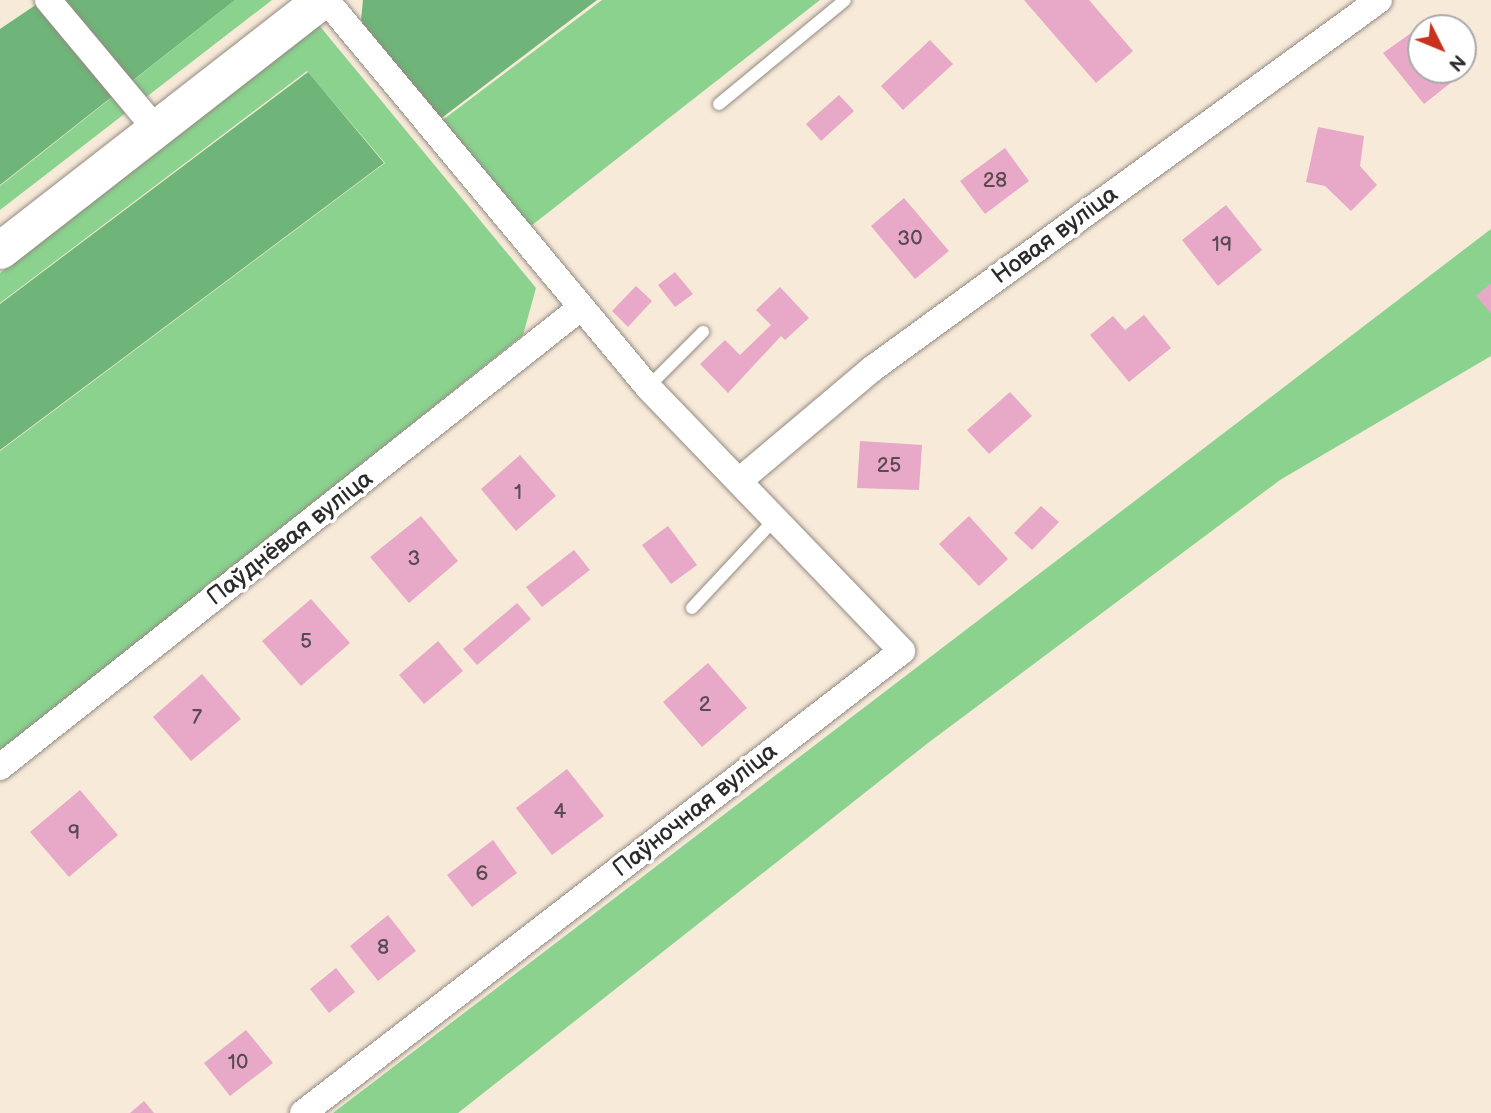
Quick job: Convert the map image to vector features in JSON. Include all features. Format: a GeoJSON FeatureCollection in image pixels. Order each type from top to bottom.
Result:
{"type":"FeatureCollection","features":[{"type":"Feature","properties":{"kind":"main road"},"geometry":{"type":"LineString","coordinates":[[0,250],[324,0]]}},
{"type":"Feature","properties":{"kind":"street"},"geometry":{"type":"LineString","coordinates":[[48,0],[156,129]]}},
{"type":"Feature","properties":{"kind":"street","name":"Паўночная вуліца"},"geometry":{"type":"LineString","coordinates":[[303,1113],[902,651],[648,387],[579,309],[324,0]]}},
{"type":"Feature","properties":{"kind":"street","name":"Новая вуліца"},"geometry":{"type":"LineString","coordinates":[[739,481],[872,369],[1379,0]]}},
{"type":"Feature","properties":{"kind":"street","name":"Паўднёвая вуліца"},"geometry":{"type":"LineString","coordinates":[[0,767],[579,309]]}},
{"type":"Feature","properties":{"kind":"lane"},"geometry":{"type":"LineString","coordinates":[[719,104],[845,0]]}},
{"type":"Feature","properties":{"kind":"lane"},"geometry":{"type":"LineString","coordinates":[[648,387],[704,332]]}},
{"type":"Feature","properties":{"kind":"lane"},"geometry":{"type":"LineString","coordinates":[[692,608],[775,519]]}},
{"type":"Feature","properties":{"kind":"green space"},"geometry":{"type":"Polygon","coordinates":[[[43,0],[235,0],[0,185],[0,29],[43,0]]]}},
{"type":"Feature","properties":{"kind":"green space"},"geometry":{"type":"Polygon","coordinates":[[[235,0],[272,0],[0,210],[0,186],[235,0]]]}},
{"type":"Feature","properties":{"kind":"green space"},"geometry":{"type":"Polygon","coordinates":[[[363,0],[597,0],[439,120],[361,21],[363,0]]]}},
{"type":"Feature","properties":{"kind":"green space"},"geometry":{"type":"Polygon","coordinates":[[[602,0],[820,0],[522,233],[440,122],[602,0]]]}},
{"type":"Feature","properties":{"kind":"green space"},"geometry":{"type":"Polygon","coordinates":[[[318,24],[536,288],[523,335],[0,753],[0,451],[385,163],[307,71],[0,303],[0,273],[318,24]]]}},
{"type":"Feature","properties":{"kind":"green space"},"geometry":{"type":"Polygon","coordinates":[[[308,72],[384,163],[0,450],[0,304],[308,72]]]}},
{"type":"Feature","properties":{"kind":"green space"},"geometry":{"type":"Polygon","coordinates":[[[1491,229],[1491,356],[1280,480],[928,743],[458,1113],[333,1113],[1491,229]]]}},
{"type":"Feature","properties":{"kind":"building"},"geometry":{"type":"Polygon","coordinates":[[[1024,0],[1089,0],[1133,51],[1096,83],[1024,0]]]}},
{"type":"Feature","properties":{"kind":"building"},"geometry":{"type":"Polygon","coordinates":[[[1407,36],[1407,83],[1383,53],[1407,36]]]}},
{"type":"Feature","properties":{"kind":"building"},"geometry":{"type":"Polygon","coordinates":[[[930,40],[953,64],[903,110],[881,86],[930,40]]]}},
{"type":"Feature","properties":{"kind":"building"},"geometry":{"type":"Polygon","coordinates":[[[1408,84],[1449,84],[1424,104],[1408,84]]]}},
{"type":"Feature","properties":{"kind":"building"},"geometry":{"type":"Polygon","coordinates":[[[839,95],[854,111],[821,141],[806,124],[839,95]]]}},
{"type":"Feature","properties":{"kind":"building"},"geometry":{"type":"Polygon","coordinates":[[[1318,127],[1364,136],[1360,166],[1377,185],[1351,211],[1325,186],[1306,182],[1318,127]]]}},
{"type":"Feature","properties":{"kind":"building"},"geometry":{"type":"Polygon","coordinates":[[[1005,148],[1029,181],[985,214],[960,181],[1005,148]]]}},
{"type":"Feature","properties":{"kind":"building"},"geometry":{"type":"Polygon","coordinates":[[[904,198],[949,251],[915,279],[871,226],[904,198]]]}},
{"type":"Feature","properties":{"kind":"building"},"geometry":{"type":"Polygon","coordinates":[[[1226,205],[1262,250],[1218,286],[1182,240],[1226,205]]]}},
{"type":"Feature","properties":{"kind":"building"},"geometry":{"type":"Polygon","coordinates":[[[675,272],[693,294],[675,307],[658,285],[675,272]]]}},
{"type":"Feature","properties":{"kind":"building"},"geometry":{"type":"Polygon","coordinates":[[[1491,283],[1491,313],[1476,296],[1491,283]]]}},
{"type":"Feature","properties":{"kind":"building"},"geometry":{"type":"Polygon","coordinates":[[[636,286],[652,301],[628,327],[612,311],[636,286]]]}},
{"type":"Feature","properties":{"kind":"building"},"geometry":{"type":"Polygon","coordinates":[[[780,287],[809,318],[785,340],[781,336],[728,393],[700,364],[725,340],[740,355],[771,325],[756,310],[780,287]]]}},
{"type":"Feature","properties":{"kind":"building"},"geometry":{"type":"Polygon","coordinates":[[[1144,315],[1171,348],[1129,382],[1090,335],[1113,316],[1125,330],[1144,315]]]}},
{"type":"Feature","properties":{"kind":"building"},"geometry":{"type":"Polygon","coordinates":[[[1010,392],[1032,416],[989,454],[967,430],[1010,392]]]}},
{"type":"Feature","properties":{"kind":"building"},"geometry":{"type":"Polygon","coordinates":[[[860,441],[922,445],[919,490],[857,488],[860,441]]]}},
{"type":"Feature","properties":{"kind":"building"},"geometry":{"type":"Polygon","coordinates":[[[520,455],[556,496],[516,531],[481,489],[520,455]]]}},
{"type":"Feature","properties":{"kind":"building"},"geometry":{"type":"Polygon","coordinates":[[[1041,506],[1059,522],[1032,550],[1014,533],[1041,506]]]}},
{"type":"Feature","properties":{"kind":"building"},"geometry":{"type":"Polygon","coordinates":[[[421,516],[458,561],[409,603],[370,557],[421,516]]]}},
{"type":"Feature","properties":{"kind":"building"},"geometry":{"type":"Polygon","coordinates":[[[969,516],[1008,559],[979,586],[939,544],[969,516]]]}},
{"type":"Feature","properties":{"kind":"building"},"geometry":{"type":"Polygon","coordinates":[[[668,526],[697,565],[671,584],[642,545],[668,526]]]}},
{"type":"Feature","properties":{"kind":"building"},"geometry":{"type":"Polygon","coordinates":[[[574,550],[590,570],[542,607],[526,587],[574,550]]]}},
{"type":"Feature","properties":{"kind":"building"},"geometry":{"type":"Polygon","coordinates":[[[311,599],[350,643],[301,686],[262,641],[311,599]]]}},
{"type":"Feature","properties":{"kind":"building"},"geometry":{"type":"Polygon","coordinates":[[[517,603],[531,619],[477,665],[463,649],[517,603]]]}},
{"type":"Feature","properties":{"kind":"building"},"geometry":{"type":"Polygon","coordinates":[[[438,641],[463,671],[424,704],[399,675],[438,641]]]}},
{"type":"Feature","properties":{"kind":"building"},"geometry":{"type":"Polygon","coordinates":[[[708,663],[747,708],[702,747],[663,702],[708,663]]]}},
{"type":"Feature","properties":{"kind":"building"},"geometry":{"type":"Polygon","coordinates":[[[202,674],[241,719],[191,761],[153,717],[202,674]]]}},
{"type":"Feature","properties":{"kind":"building"},"geometry":{"type":"Polygon","coordinates":[[[567,769],[604,816],[552,855],[516,808],[567,769]]]}},
{"type":"Feature","properties":{"kind":"building"},"geometry":{"type":"Polygon","coordinates":[[[80,790],[118,835],[69,877],[30,832],[80,790]]]}},
{"type":"Feature","properties":{"kind":"building"},"geometry":{"type":"Polygon","coordinates":[[[493,840],[517,873],[472,907],[447,875],[493,840]]]}},
{"type":"Feature","properties":{"kind":"building"},"geometry":{"type":"Polygon","coordinates":[[[388,915],[416,951],[378,981],[350,946],[388,915]]]}},
{"type":"Feature","properties":{"kind":"building"},"geometry":{"type":"Polygon","coordinates":[[[336,968],[355,992],[329,1013],[310,989],[336,968]]]}},
{"type":"Feature","properties":{"kind":"building"},"geometry":{"type":"Polygon","coordinates":[[[246,1030],[273,1063],[230,1096],[204,1063],[246,1030]]]}},
{"type":"Feature","properties":{"kind":"building"},"geometry":{"type":"Polygon","coordinates":[[[144,1101],[154,1113],[130,1113],[144,1101]]]}}]}
